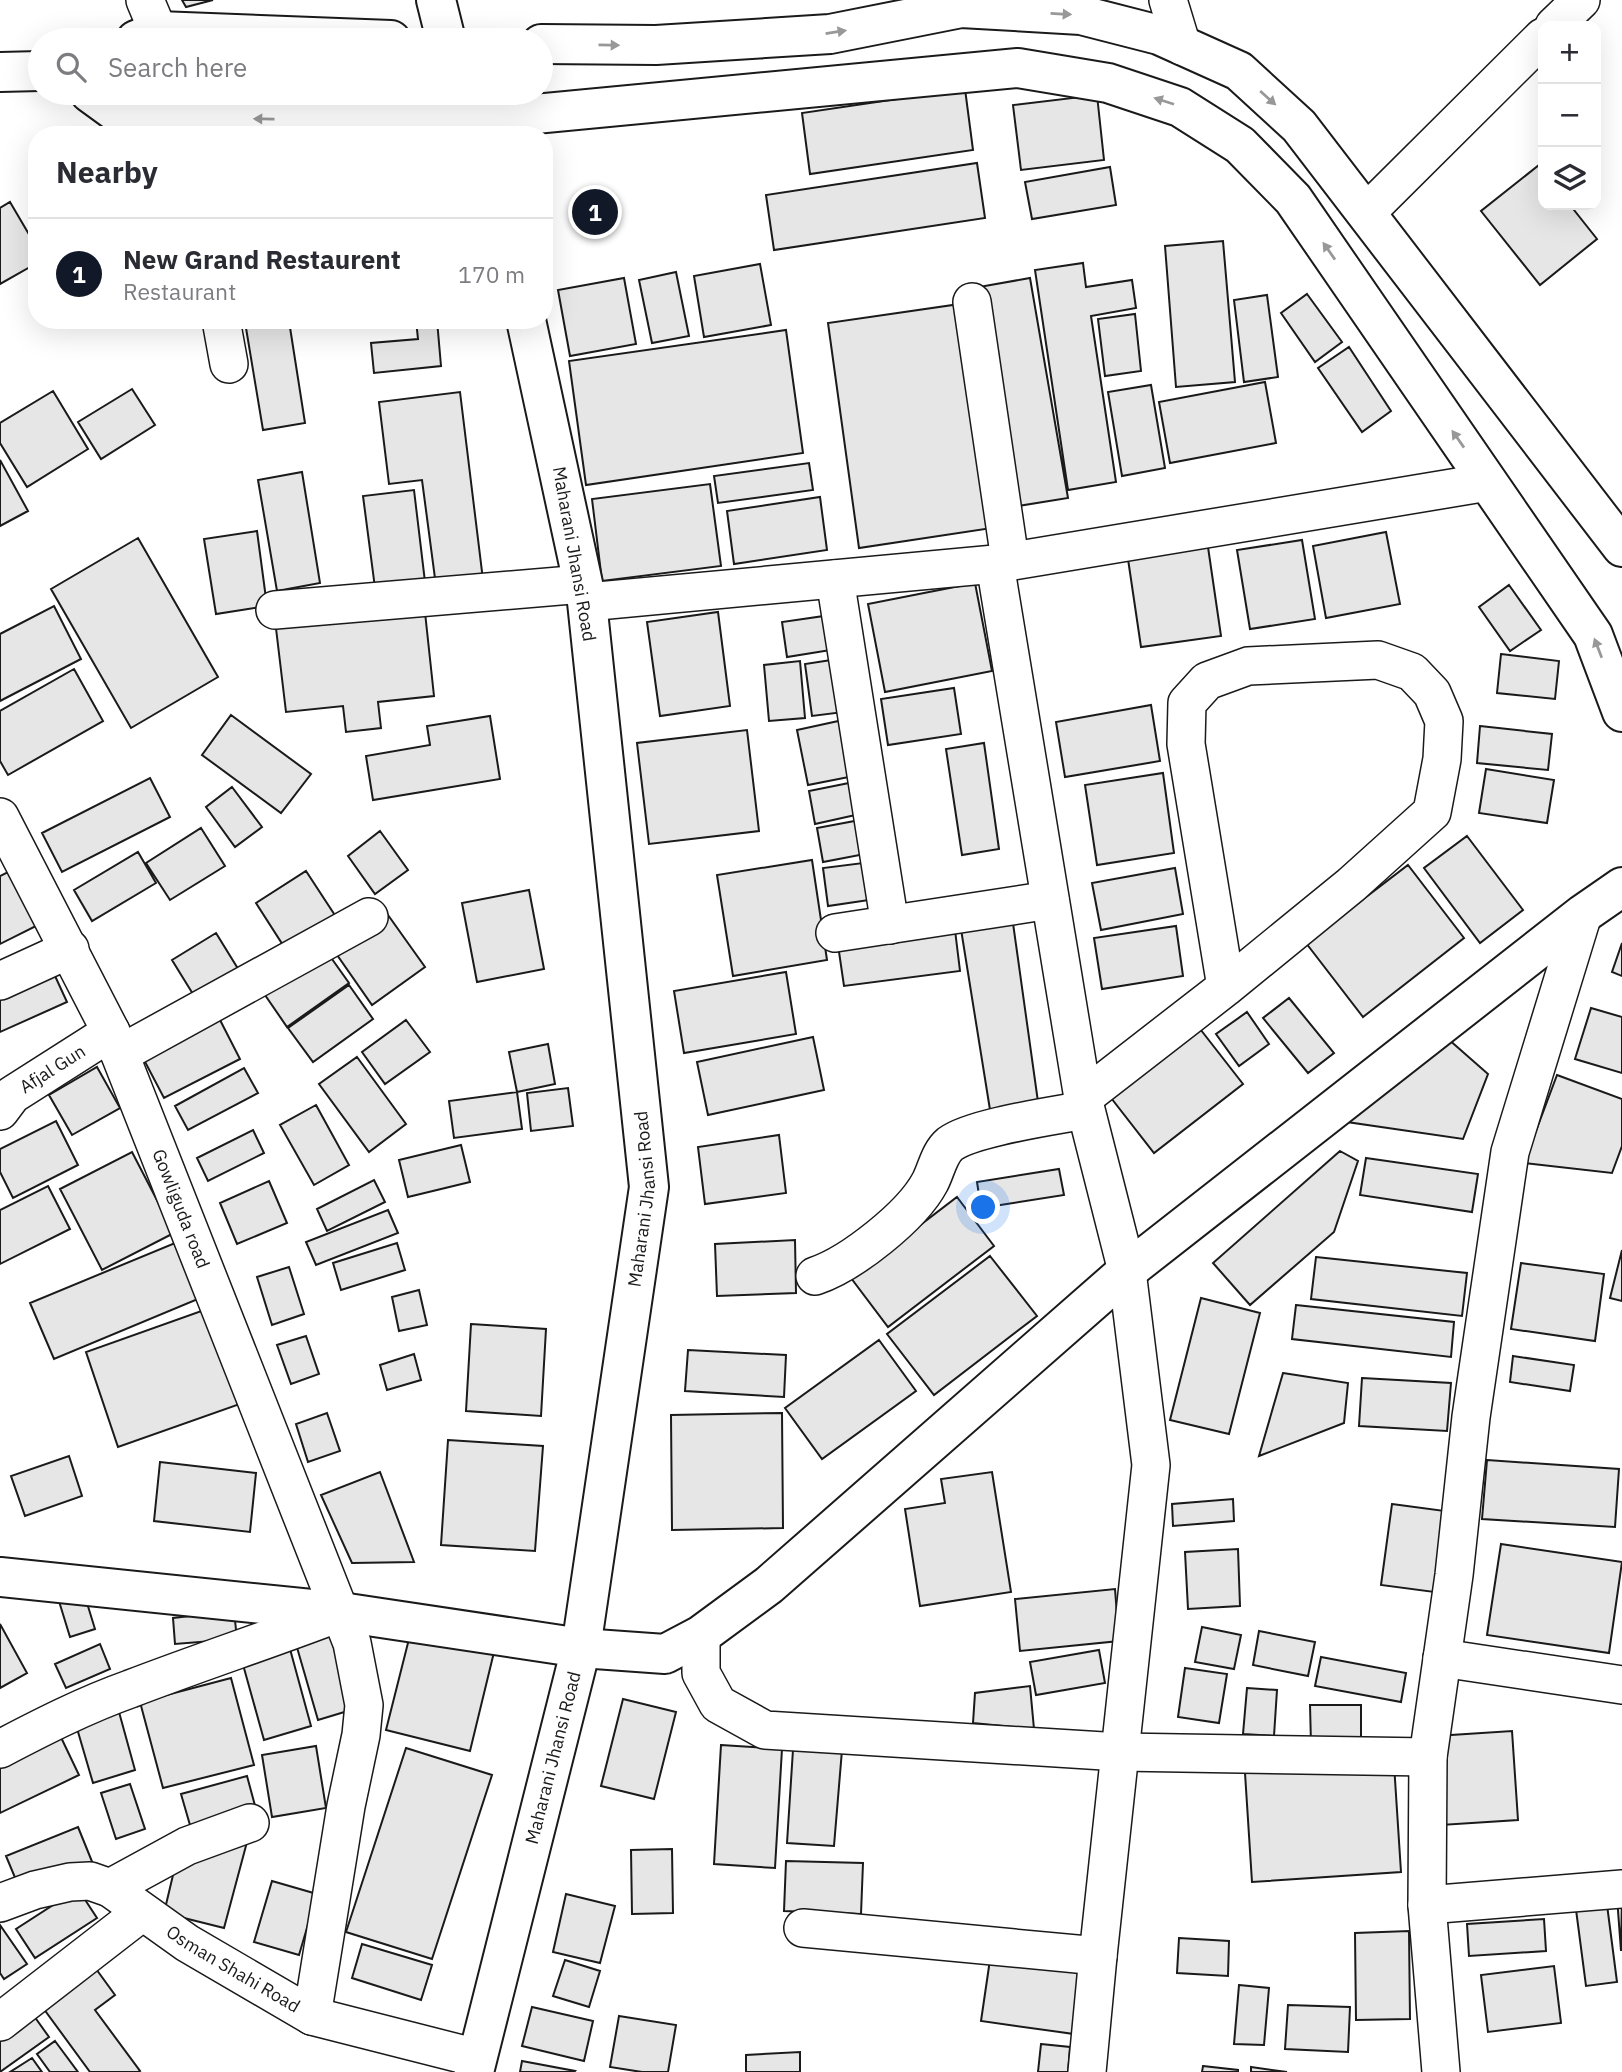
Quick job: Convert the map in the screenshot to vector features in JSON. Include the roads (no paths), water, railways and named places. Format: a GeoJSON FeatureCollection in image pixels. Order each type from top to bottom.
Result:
{"type":"FeatureCollection","features":[{"type":"Feature","properties":{"kind":"main road"},"geometry":{"type":"LineString","coordinates":[[436,0],[443,28]]}},
{"type":"Feature","properties":{"kind":"main road"},"geometry":{"type":"LineString","coordinates":[[553,44],[656,45],[830,34],[967,4],[1081,15],[1159,36],[1238,71],[1299,126],[1622,547]]}},
{"type":"Feature","properties":{"kind":"main road"},"geometry":{"type":"LineString","coordinates":[[146,24],[207,28]]}},
{"type":"Feature","properties":{"kind":"main road"},"geometry":{"type":"LineString","coordinates":[[492,126],[535,114],[1018,68],[1108,83],[1180,107],[1240,145],[1293,199],[1593,635],[1622,712]]}},
{"type":"Feature","properties":{"kind":"main road"},"geometry":{"type":"LineString","coordinates":[[0,72],[28,71]]}},
{"type":"Feature","properties":{"kind":"main road"},"geometry":{"type":"LineString","coordinates":[[106,105],[123,117],[184,126]]}},
{"type":"Feature","properties":{"kind":"main road","name":"Maharani Jhansi Road"},"geometry":{"type":"LineString","coordinates":[[475,2065],[581,1648],[649,1187],[585,593],[528,329]]}},
{"type":"Feature","properties":{"kind":"main road"},"geometry":{"type":"LineString","coordinates":[[0,1577],[341,1612],[581,1648],[664,1654],[702,1635],[769,1586],[1127,1271],[1583,914],[1622,887]]}},
{"type":"Feature","properties":{"kind":"street"},"geometry":{"type":"LineString","coordinates":[[1168,0],[1182,46]]}},
{"type":"Feature","properties":{"kind":"street"},"geometry":{"type":"LineString","coordinates":[[1559,21],[1581,0]]}},
{"type":"Feature","properties":{"kind":"street"},"geometry":{"type":"LineString","coordinates":[[1366,213],[1538,42]]}},
{"type":"Feature","properties":{"kind":"street"},"geometry":{"type":"LineString","coordinates":[[972,302],[1002,562],[1050,900],[1084,1104],[1127,1271],[1151,1465],[1087,2072]]}},
{"type":"Feature","properties":{"kind":"street"},"geometry":{"type":"LineString","coordinates":[[223,329],[229,364]]}},
{"type":"Feature","properties":{"kind":"street"},"geometry":{"type":"LineString","coordinates":[[275,610],[835,579],[1002,562],[1488,482]]}},
{"type":"Feature","properties":{"kind":"street"},"geometry":{"type":"LineString","coordinates":[[835,579],[890,925]]}},
{"type":"Feature","properties":{"kind":"street"},"geometry":{"type":"LineString","coordinates":[[814,1276],[834,1270],[884,1233],[930,1183],[948,1145],[971,1134],[1084,1104],[1351,885],[1432,812],[1442,760],[1444,722],[1432,693],[1412,672],[1378,660],[1248,666],[1207,681],[1187,703],[1186,744],[1226,987]]}},
{"type":"Feature","properties":{"kind":"street","name":"Gowliguda road"},"geometry":{"type":"LineString","coordinates":[[0,817],[116,1043],[352,1643],[364,1705],[361,1735],[346,1806],[312,2016]]}},
{"type":"Feature","properties":{"kind":"street"},"geometry":{"type":"LineString","coordinates":[[835,933],[1050,900]]}},
{"type":"Feature","properties":{"kind":"street"},"geometry":{"type":"LineString","coordinates":[[1441,2072],[1427,1905],[1428,1758],[1443,1658],[1471,1416],[1510,1152],[1583,914]]}},
{"type":"Feature","properties":{"kind":"street","name":"Afjal Gun"},"geometry":{"type":"LineString","coordinates":[[0,1111],[12,1095],[369,917]]}},
{"type":"Feature","properties":{"kind":"street"},"geometry":{"type":"LineString","coordinates":[[0,981],[70,949]]}},
{"type":"Feature","properties":{"kind":"street"},"geometry":{"type":"LineString","coordinates":[[0,1749],[129,1689],[341,1612]]}},
{"type":"Feature","properties":{"kind":"street"},"geometry":{"type":"LineString","coordinates":[[702,1635],[701,1673],[718,1704],[765,1730],[1120,1752],[1428,1758]]}},
{"type":"Feature","properties":{"kind":"street"},"geometry":{"type":"LineString","coordinates":[[1443,1658],[1622,1685]]}},
{"type":"Feature","properties":{"kind":"street"},"geometry":{"type":"LineString","coordinates":[[110,1888],[187,1846],[250,1823]]}},
{"type":"Feature","properties":{"kind":"street","name":"Osman Shahi Road"},"geometry":{"type":"LineString","coordinates":[[0,1903],[35,1890],[70,1882],[90,1881],[110,1888],[187,1943],[312,2016],[475,2065]]}},
{"type":"Feature","properties":{"kind":"street"},"geometry":{"type":"LineString","coordinates":[[1427,1905],[1622,1889]]}},
{"type":"Feature","properties":{"kind":"street"},"geometry":{"type":"LineString","coordinates":[[0,2022],[142,1912]]}},
{"type":"Feature","properties":{"kind":"street"},"geometry":{"type":"LineString","coordinates":[[803,1928],[1098,1956]]}},
{"type":"Feature","properties":{"kind":"place","name":"New Grand Restaurent"},"geometry":{"type":"Point","coordinates":[595,212]}}]}
